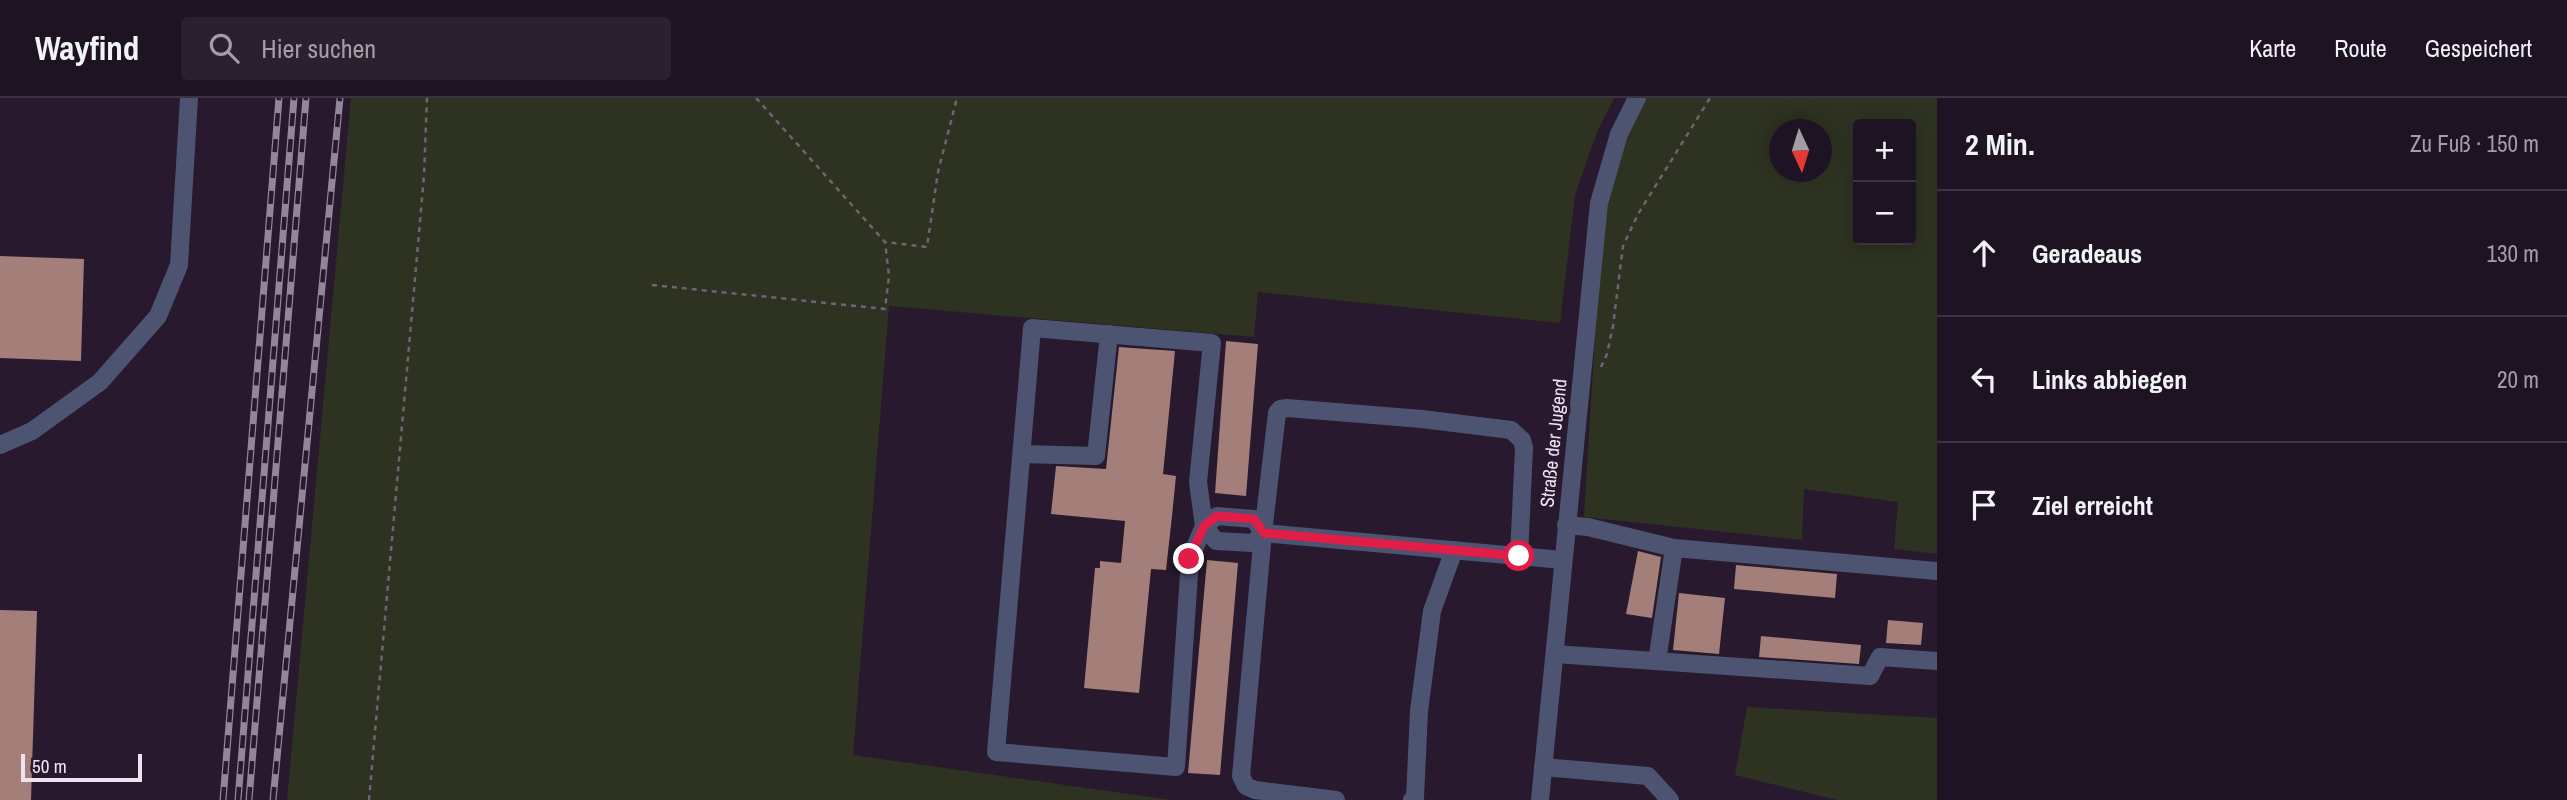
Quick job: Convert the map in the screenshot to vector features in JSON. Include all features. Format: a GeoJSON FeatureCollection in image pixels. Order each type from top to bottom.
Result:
{"type":"FeatureCollection","features":[{"type":"Feature","properties":{"kind":"street"},"geometry":{"type":"LineString","coordinates":[[0,445],[32,431],[100,382],[158,316],[179,265],[189,98]]}},
{"type":"Feature","properties":{"kind":"street","name":"Straße der Jugend"},"geometry":{"type":"LineString","coordinates":[[1540,800],[1599,203],[1619,134],[1637,98]]}},
{"type":"Feature","properties":{"kind":"street"},"geometry":{"type":"LineString","coordinates":[[1264,533],[1254,519],[1217,516],[1204,526],[1189,559],[1176,767],[996,752],[1032,328],[1212,343],[1198,482],[1204,526],[1216,541],[1253,543],[1264,533],[1563,560]]}},
{"type":"Feature","properties":{"kind":"street"},"geometry":{"type":"LineString","coordinates":[[1021,454],[1096,456],[1109,334]]}},
{"type":"Feature","properties":{"kind":"street"},"geometry":{"type":"LineString","coordinates":[[1336,800],[1255,790],[1246,786],[1241,776],[1264,533],[1280,410],[1422,419],[1511,430],[1522,440],[1525,459],[1519,556]]}},
{"type":"Feature","properties":{"kind":"street"},"geometry":{"type":"LineString","coordinates":[[1566,525],[1588,527],[1674,548],[1937,571]]}},
{"type":"Feature","properties":{"kind":"street"},"geometry":{"type":"LineString","coordinates":[[1657,662],[1674,548]]}},
{"type":"Feature","properties":{"kind":"street"},"geometry":{"type":"LineString","coordinates":[[1412,800],[1415,798],[1419,710],[1432,611],[1454,550]]}},
{"type":"Feature","properties":{"kind":"street"},"geometry":{"type":"LineString","coordinates":[[1555,654],[1870,676],[1880,657],[1937,661]]}},
{"type":"Feature","properties":{"kind":"street"},"geometry":{"type":"LineString","coordinates":[[1543,767],[1648,776],[1670,800]]}},
{"type":"Feature","properties":{"kind":"path"},"geometry":{"type":"LineString","coordinates":[[369,800],[424,176],[427,98]]}},
{"type":"Feature","properties":{"kind":"path"},"geometry":{"type":"LineString","coordinates":[[652,285],[885,309],[889,276],[885,242],[756,98]]}},
{"type":"Feature","properties":{"kind":"path"},"geometry":{"type":"LineString","coordinates":[[885,242],[927,247],[938,172],[957,98]]}},
{"type":"Feature","properties":{"kind":"path"},"geometry":{"type":"LineString","coordinates":[[1597,374],[1607,354],[1613,326],[1623,246],[1638,214],[1710,98]]}},
{"type":"Feature","properties":{"kind":"green space"},"geometry":{"type":"Polygon","coordinates":[[[351,98],[1614,98],[1597,132],[1575,195],[1560,323],[1258,292],[1254,337],[889,306],[853,755],[1171,800],[287,800],[351,98]]]}},
{"type":"Feature","properties":{"kind":"green space"},"geometry":{"type":"Polygon","coordinates":[[[1645,98],[1937,98],[1937,554],[1894,549],[1898,502],[1804,489],[1802,540],[1584,517],[1601,233],[1625,135],[1645,98]]]}},
{"type":"Feature","properties":{"kind":"green space"},"geometry":{"type":"Polygon","coordinates":[[[1747,707],[1937,718],[1937,800],[1837,800],[1735,775],[1747,707]]]}},
{"type":"Feature","properties":{"kind":"building"},"geometry":{"type":"Polygon","coordinates":[[[0,256],[84,259],[81,361],[0,358],[0,256]]]}},
{"type":"Feature","properties":{"kind":"building"},"geometry":{"type":"Polygon","coordinates":[[[1226,341],[1258,344],[1246,496],[1215,493],[1226,341]]]}},
{"type":"Feature","properties":{"kind":"building"},"geometry":{"type":"Polygon","coordinates":[[[1119,347],[1175,351],[1163,474],[1176,476],[1172,516],[1166,570],[1151,569],[1139,693],[1084,688],[1095,568],[1100,568],[1100,561],[1121,563],[1125,521],[1051,514],[1056,466],[1106,469],[1119,347]]]}},
{"type":"Feature","properties":{"kind":"building"},"geometry":{"type":"Polygon","coordinates":[[[1638,551],[1661,557],[1652,618],[1626,614],[1638,551]]]}},
{"type":"Feature","properties":{"kind":"building"},"geometry":{"type":"Polygon","coordinates":[[[1207,560],[1238,563],[1220,775],[1188,773],[1207,560]]]}},
{"type":"Feature","properties":{"kind":"building"},"geometry":{"type":"Polygon","coordinates":[[[1736,565],[1837,574],[1835,598],[1734,589],[1736,565]]]}},
{"type":"Feature","properties":{"kind":"building"},"geometry":{"type":"Polygon","coordinates":[[[1679,593],[1725,598],[1719,654],[1673,650],[1679,593]]]}},
{"type":"Feature","properties":{"kind":"building"},"geometry":{"type":"Polygon","coordinates":[[[0,610],[37,611],[31,800],[0,800],[0,610]]]}},
{"type":"Feature","properties":{"kind":"building"},"geometry":{"type":"Polygon","coordinates":[[[1888,620],[1923,623],[1921,645],[1886,643],[1888,620]]]}},
{"type":"Feature","properties":{"kind":"building"},"geometry":{"type":"Polygon","coordinates":[[[1761,636],[1861,645],[1859,664],[1759,657],[1761,636]]]}},
{"type":"Feature","properties":{"kind":"railway"},"geometry":{"type":"LineString","coordinates":[[223,800],[279,98]]}},
{"type":"Feature","properties":{"kind":"railway"},"geometry":{"type":"LineString","coordinates":[[238,800],[294,98]]}},
{"type":"Feature","properties":{"kind":"railway"},"geometry":{"type":"LineString","coordinates":[[249,800],[306,98]]}},
{"type":"Feature","properties":{"kind":"railway"},"geometry":{"type":"LineString","coordinates":[[273,800],[340,98]]}},
{"type":"Feature","properties":{"kind":"route"},"geometry":{"type":"LineString","coordinates":[[1189,559],[1204,526],[1217,516],[1254,519],[1264,533],[1519,556]]}}]}
